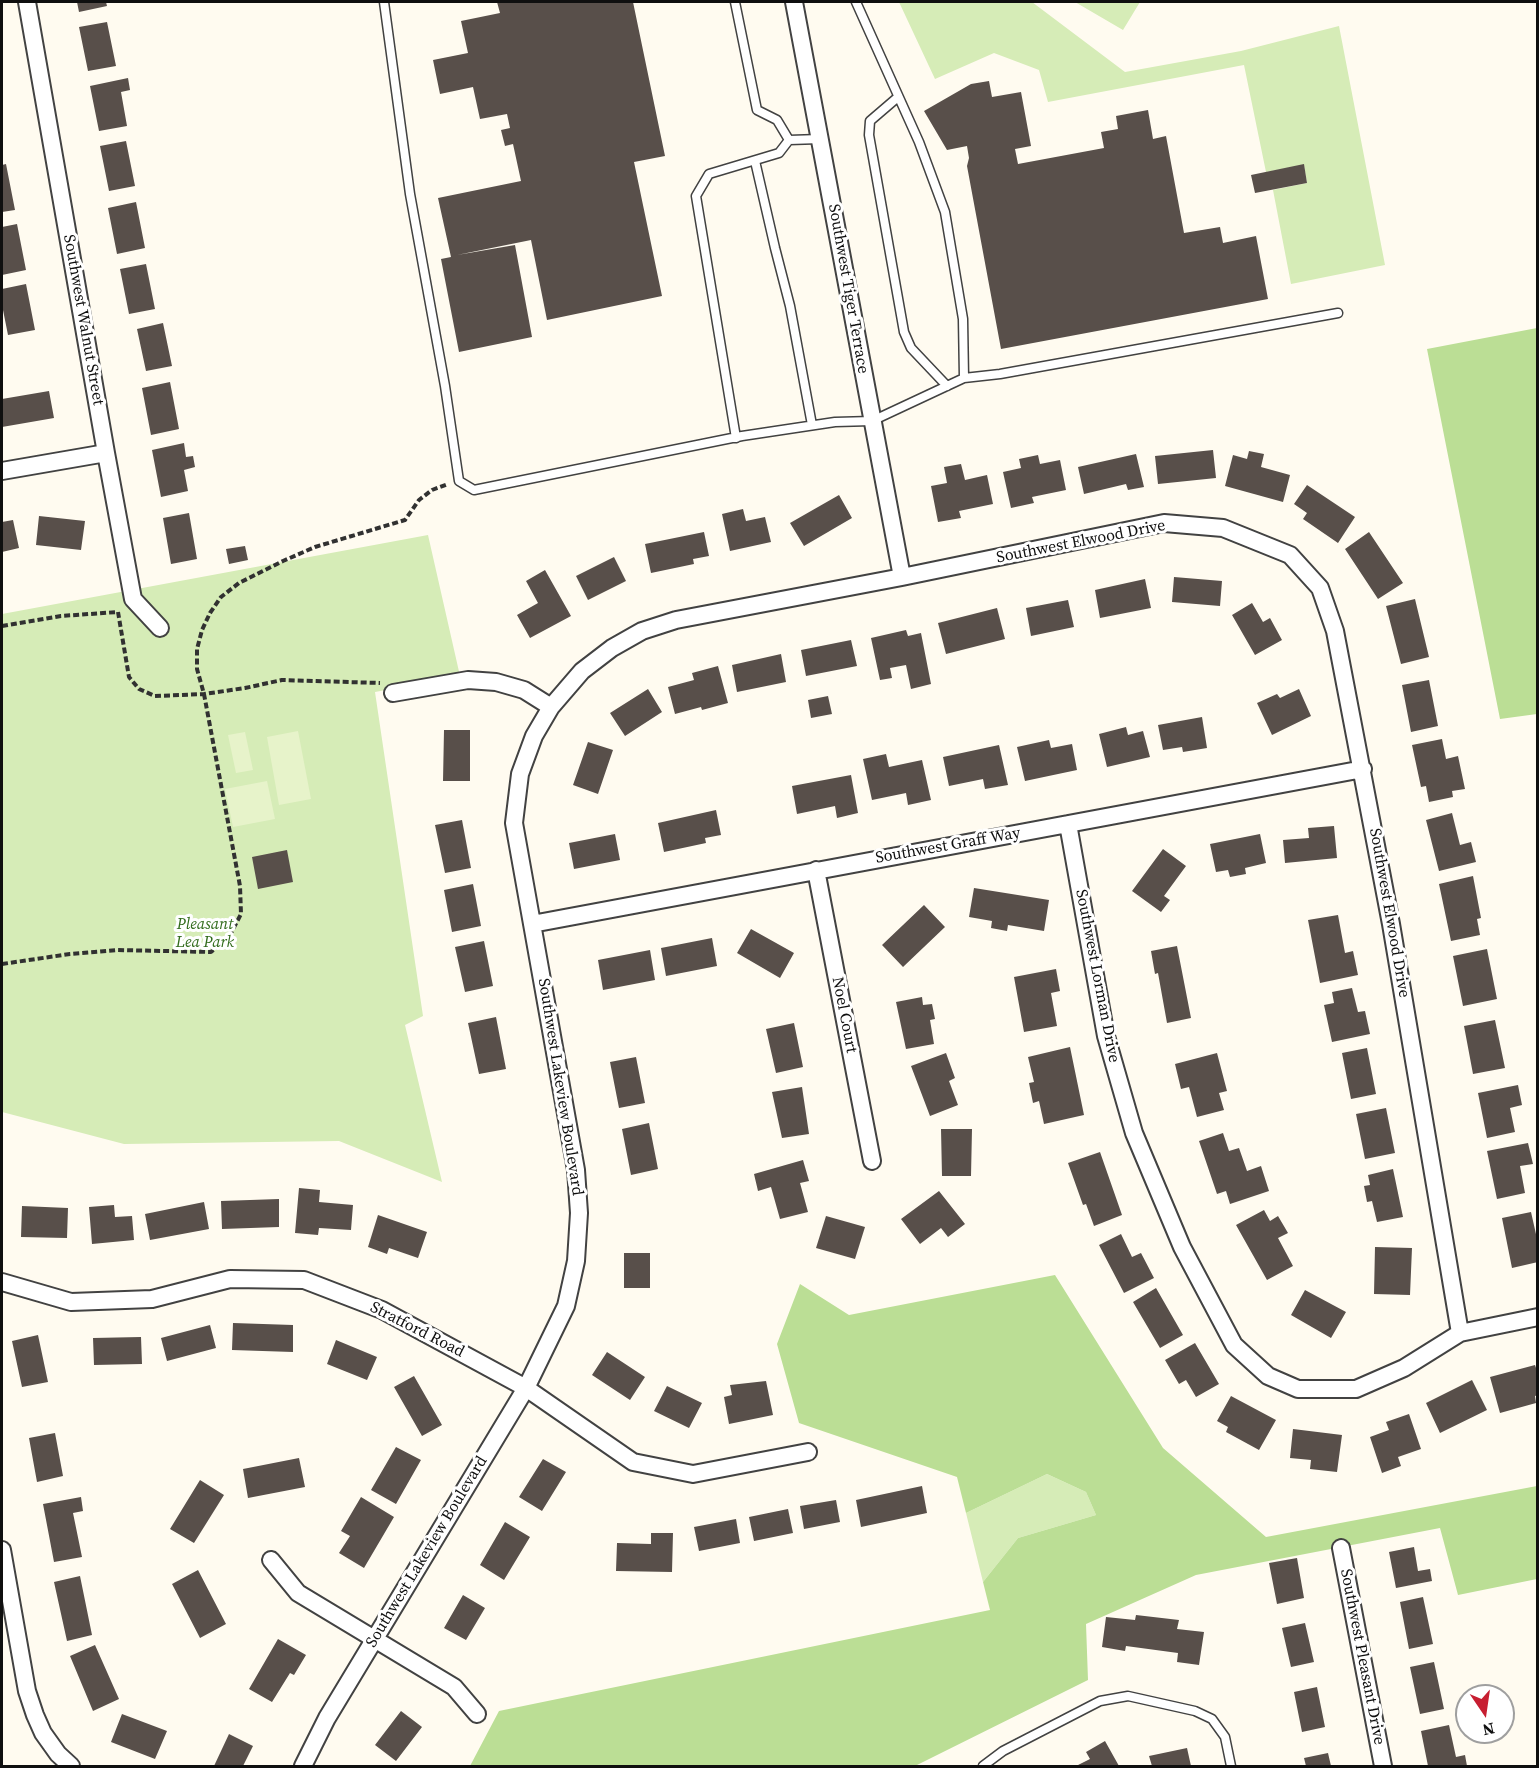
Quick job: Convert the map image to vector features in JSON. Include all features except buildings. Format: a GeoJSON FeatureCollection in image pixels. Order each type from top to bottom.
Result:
{"type":"FeatureCollection","features":[{"type":"Feature","properties":{"kind":"street","name":"Southwest Walnut Street"},"geometry":{"type":"LineString","coordinates":[[27,2],[133,599],[159,628]]}},
{"type":"Feature","properties":{"kind":"street","name":"Southwest Tiger Terrace"},"geometry":{"type":"LineString","coordinates":[[794,2],[902,577]]}},
{"type":"Feature","properties":{"kind":"street"},"geometry":{"type":"LineString","coordinates":[[2,471],[106,453]]}},
{"type":"Feature","properties":{"kind":"street","name":"Southwest Elwood Drive"},"geometry":{"type":"LineString","coordinates":[[551,706],[582,671],[612,648],[642,631],[676,620],[1164,524],[1223,528],[1290,555],[1320,588],[1335,631],[1391,924],[1460,1334]]}},
{"type":"Feature","properties":{"kind":"street"},"geometry":{"type":"LineString","coordinates":[[393,693],[468,680],[496,682],[524,690],[551,706]]}},
{"type":"Feature","properties":{"kind":"street","name":"Southwest Lakeview Boulevard"},"geometry":{"type":"LineString","coordinates":[[303,1767],[327,1718],[526,1388],[566,1306],[576,1261],[579,1213],[576,1170],[514,822],[520,774],[534,736],[551,706]]}},
{"type":"Feature","properties":{"kind":"street","name":"Southwest Graff Way"},"geometry":{"type":"LineString","coordinates":[[532,924],[1363,769]]}},
{"type":"Feature","properties":{"kind":"street","name":"Southwest Lorman Drive"},"geometry":{"type":"LineString","coordinates":[[1068,824],[1106,1036],[1134,1133],[1182,1247],[1234,1345],[1268,1376],[1298,1389],[1356,1389],[1404,1368],[1460,1334],[1538,1317]]}},
{"type":"Feature","properties":{"kind":"street","name":"Noel Court"},"geometry":{"type":"LineString","coordinates":[[816,870],[872,1161]]}},
{"type":"Feature","properties":{"kind":"street","name":"Stratford Road"},"geometry":{"type":"LineString","coordinates":[[2,1282],[71,1302],[152,1299],[230,1279],[304,1280],[382,1310],[526,1388],[633,1462],[693,1474],[808,1452]]}},
{"type":"Feature","properties":{"kind":"street","name":"Southwest Pleasant Drive"},"geometry":{"type":"LineString","coordinates":[[1341,1548],[1383,1767]]}},
{"type":"Feature","properties":{"kind":"street"},"geometry":{"type":"LineString","coordinates":[[2,1550],[27,1691],[44,1733],[58,1754],[71,1767]]}},
{"type":"Feature","properties":{"kind":"street"},"geometry":{"type":"LineString","coordinates":[[271,1560],[298,1593],[454,1687],[477,1714]]}},
{"type":"Feature","properties":{"kind":"lane"},"geometry":{"type":"LineString","coordinates":[[384,2],[410,194],[446,386],[459,481],[474,490],[812,425],[834,422],[872,422],[964,378],[1000,374],[1338,314]]}},
{"type":"Feature","properties":{"kind":"lane"},"geometry":{"type":"LineString","coordinates":[[735,2],[757,110],[777,120],[789,140]]}},
{"type":"Feature","properties":{"kind":"lane"},"geometry":{"type":"LineString","coordinates":[[856,2],[919,142],[945,212],[963,319],[964,378]]}},
{"type":"Feature","properties":{"kind":"lane"},"geometry":{"type":"LineString","coordinates":[[898,97],[870,121],[869,135],[904,332],[911,348],[947,386]]}},
{"type":"Feature","properties":{"kind":"lane"},"geometry":{"type":"LineString","coordinates":[[789,140],[820,139]]}},
{"type":"Feature","properties":{"kind":"lane"},"geometry":{"type":"LineString","coordinates":[[736,438],[696,196],[710,174],[779,153],[789,140]]}},
{"type":"Feature","properties":{"kind":"lane"},"geometry":{"type":"LineString","coordinates":[[755,161],[790,306],[812,425]]}},
{"type":"Feature","properties":{"kind":"lane"},"geometry":{"type":"LineString","coordinates":[[983,1767],[1003,1751],[1100,1701],[1128,1696],[1195,1711],[1212,1719],[1225,1737],[1231,1767]]}},
{"type":"Feature","properties":{"kind":"path"},"geometry":{"type":"LineString","coordinates":[[2,964],[117,950],[211,952],[229,937],[241,914],[240,886],[204,694],[197,669],[197,649],[206,621],[221,597],[239,583],[304,552],[405,520],[419,500],[432,490],[459,481]]}},
{"type":"Feature","properties":{"kind":"path"},"geometry":{"type":"LineString","coordinates":[[2,626],[61,616],[117,612],[129,677],[139,689],[155,696],[204,694],[282,680],[388,684],[393,693]]}},
{"type":"Feature","properties":{"kind":"green space"},"geometry":{"type":"Polygon","coordinates":[[[899,2],[1032,2],[1125,72],[1241,51],[1339,26],[1385,265],[1291,284],[1273,190],[1307,183],[1304,165],[1266,172],[1244,65],[1048,102],[1039,70],[994,53],[935,79],[899,2]]]}},
{"type":"Feature","properties":{"kind":"green space"},"geometry":{"type":"Polygon","coordinates":[[[1075,2],[1140,2],[1123,30],[1075,2]]]}},
{"type":"Feature","properties":{"kind":"green space"},"geometry":{"type":"Polygon","coordinates":[[[1537,328],[1537,714],[1500,719],[1427,349],[1537,328]]]}},
{"type":"Feature","properties":{"kind":"green space","name":"Pleasant Lea Park"},"geometry":{"type":"Polygon","coordinates":[[[428,535],[460,676],[375,692],[423,1016],[405,1025],[442,1182],[339,1141],[124,1144],[2,1112],[2,614],[428,535]]]}},
{"type":"Feature","properties":{"kind":"green space"},"geometry":{"type":"Polygon","coordinates":[[[298,731],[311,799],[279,805],[267,737],[298,731]]]}},
{"type":"Feature","properties":{"kind":"green space"},"geometry":{"type":"Polygon","coordinates":[[[245,732],[253,770],[236,773],[228,735],[245,732]]]}},
{"type":"Feature","properties":{"kind":"green space"},"geometry":{"type":"Polygon","coordinates":[[[267,781],[275,819],[233,827],[225,789],[267,781]]]}},
{"type":"Feature","properties":{"kind":"green space"},"geometry":{"type":"Polygon","coordinates":[[[1055,1275],[1163,1448],[1266,1537],[1537,1486],[1537,1579],[1458,1595],[1440,1528],[1196,1575],[1086,1624],[1088,1680],[915,1766],[470,1766],[499,1711],[990,1610],[983,1582],[1018,1538],[1096,1515],[1086,1492],[1047,1474],[966,1513],[957,1477],[799,1423],[777,1344],[800,1284],[849,1315],[1055,1275]]]}},
{"type":"Feature","properties":{"kind":"green space"},"geometry":{"type":"Polygon","coordinates":[[[1047,1474],[1086,1492],[1096,1515],[1018,1538],[983,1582],[966,1513],[1047,1474]]]}}]}
